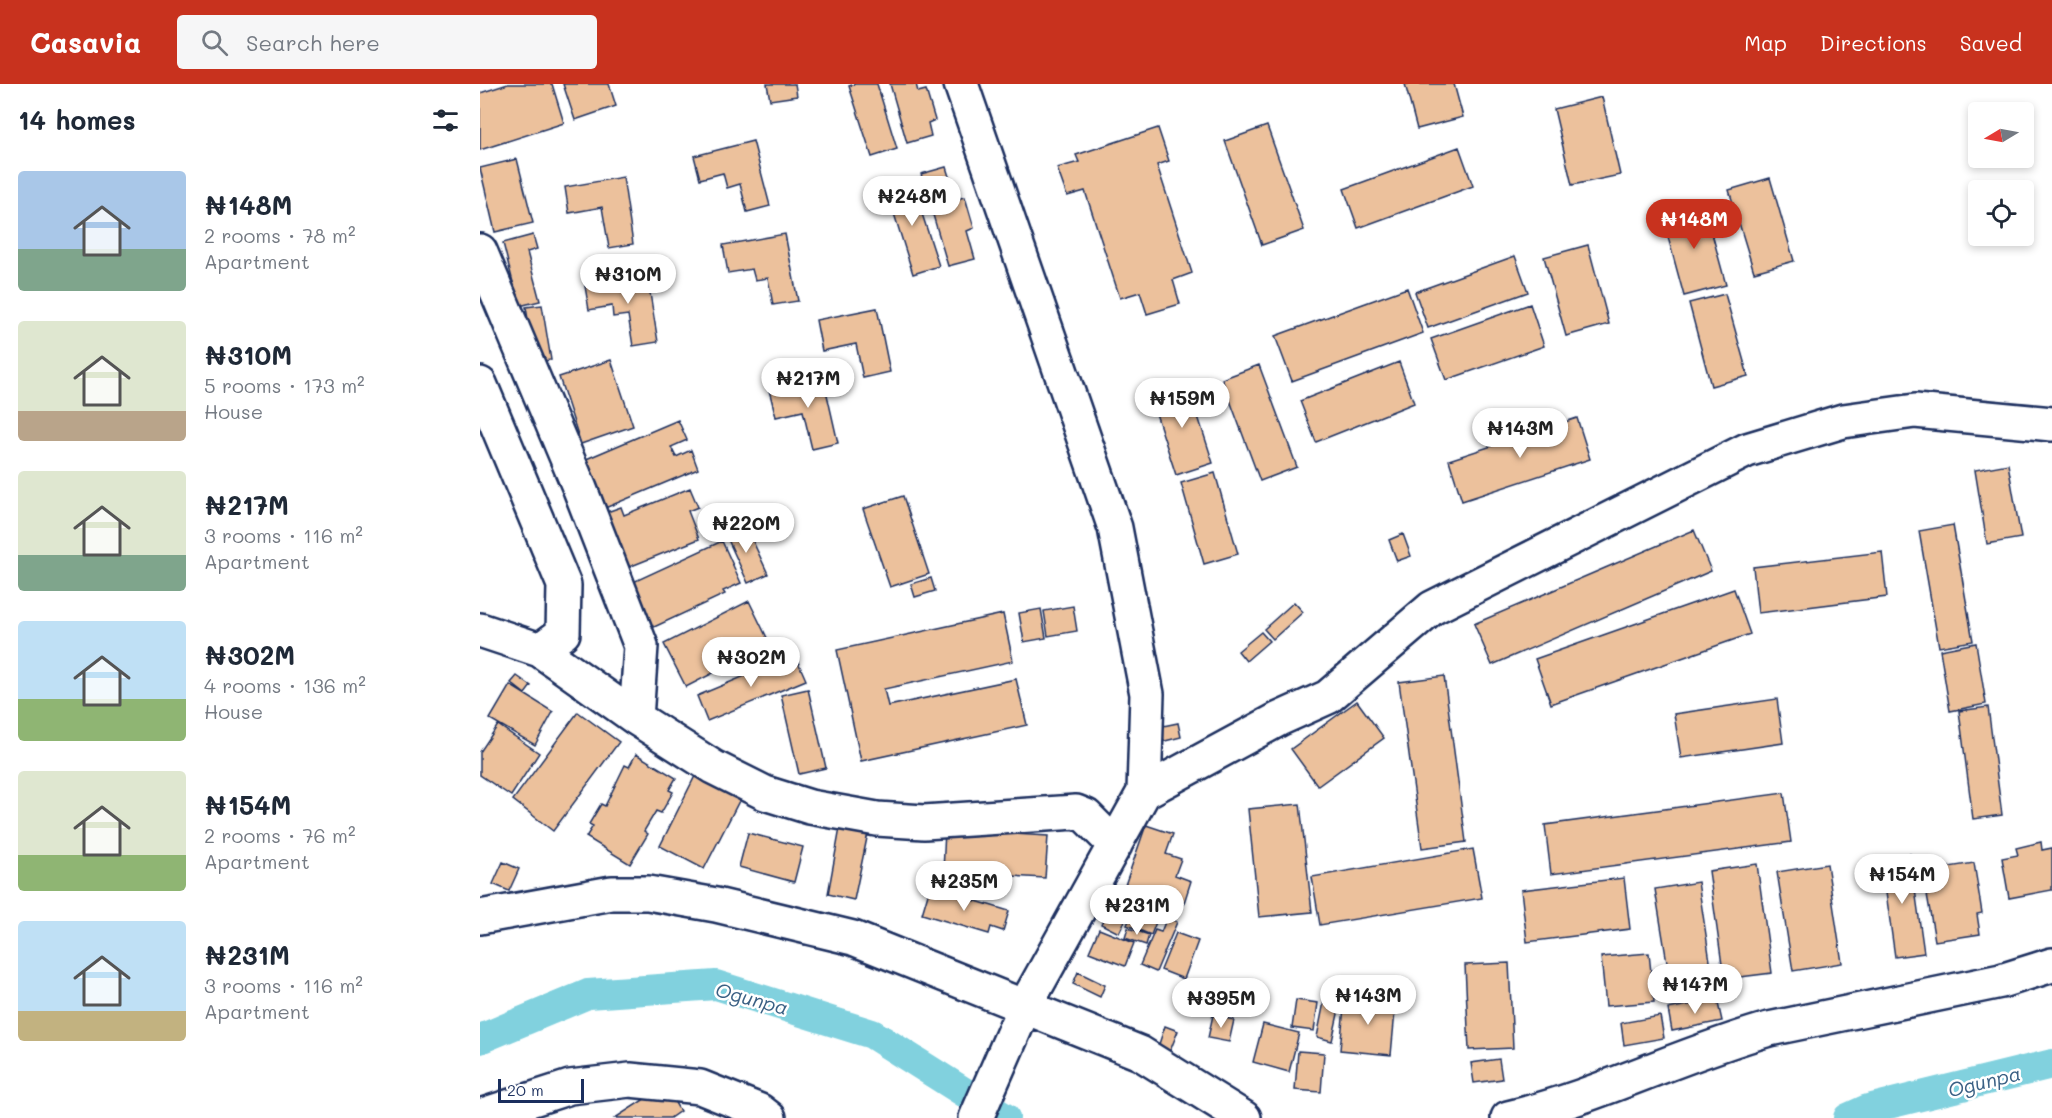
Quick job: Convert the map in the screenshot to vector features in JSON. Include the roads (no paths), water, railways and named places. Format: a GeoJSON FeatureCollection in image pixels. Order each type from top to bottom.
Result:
{"type":"FeatureCollection","features":[{"type":"Feature","properties":{"kind":"street"},"geometry":{"type":"LineString","coordinates":[[961,84],[1115,528],[1147,694],[1143,792],[1020,1016],[976,1118]]}},
{"type":"Feature","properties":{"kind":"street"},"geometry":{"type":"LineString","coordinates":[[480,251],[580,489],[641,646],[636,718]]}},
{"type":"Feature","properties":{"kind":"street"},"geometry":{"type":"LineString","coordinates":[[480,384],[564,585],[562,633],[540,650]]}},
{"type":"Feature","properties":{"kind":"street"},"geometry":{"type":"LineString","coordinates":[[1143,792],[1279,719],[1328,697],[1432,608],[1747,450],[1843,421],[1915,411],[2052,424]]}},
{"type":"Feature","properties":{"kind":"street"},"geometry":{"type":"LineString","coordinates":[[480,630],[540,650],[636,718],[713,767],[765,793],[810,807],[877,819],[924,822],[1076,812],[1086,816],[1115,845]]}},
{"type":"Feature","properties":{"kind":"street"},"geometry":{"type":"LineString","coordinates":[[480,917],[612,893],[648,893],[716,905],[853,938],[1020,1016],[1140,1053],[1244,1118]]}},
{"type":"Feature","properties":{"kind":"street"},"geometry":{"type":"LineString","coordinates":[[1508,1118],[1603,1089],[1733,1039],[1769,1029],[2001,981],[2052,965]]}},
{"type":"Feature","properties":{"kind":"street"},"geometry":{"type":"LineString","coordinates":[[480,1116],[570,1087],[630,1080],[700,1087],[760,1111],[769,1118]]}},
{"type":"Feature","properties":{"kind":"waterway","name":"Ogunpa"},"geometry":{"type":"LineString","coordinates":[[480,1039],[588,994],[716,985],[872,1034],[1005,1118]]}},
{"type":"Feature","properties":{"kind":"waterway","name":"Ogunpa"},"geometry":{"type":"LineString","coordinates":[[1848,1118],[1868,1109],[2052,1064]]}}]}
